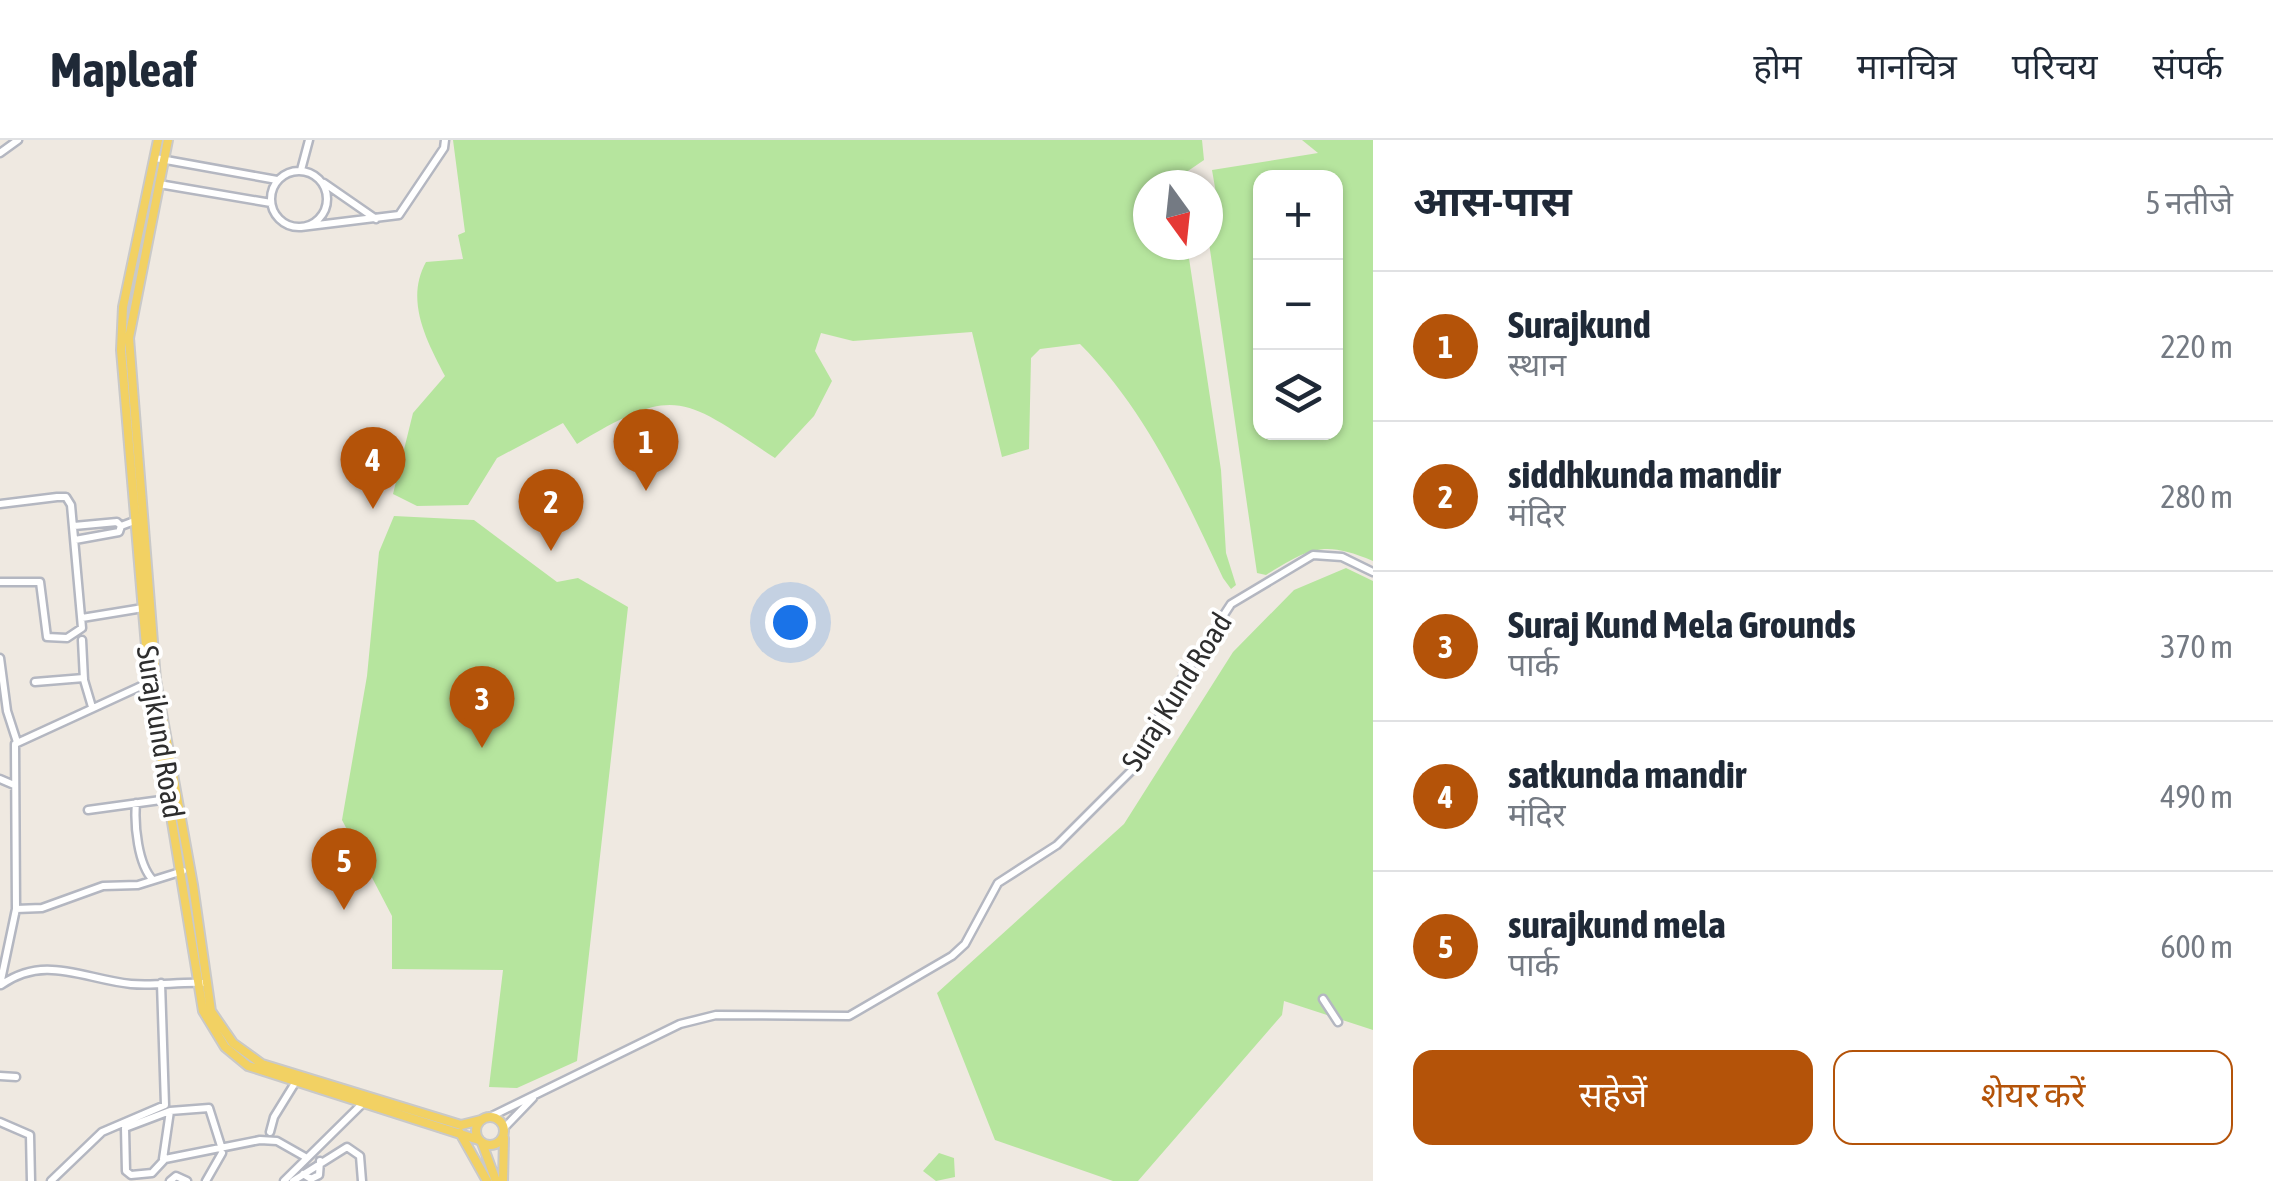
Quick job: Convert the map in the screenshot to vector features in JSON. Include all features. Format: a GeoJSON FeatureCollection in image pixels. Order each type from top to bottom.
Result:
{"type":"FeatureCollection","features":[{"type":"Feature","properties":{"kind":"main road","name":"Surajkund Road"},"geometry":{"type":"LineString","coordinates":[[154,184],[158,140]]}},
{"type":"Feature","properties":{"kind":"main road","name":"Surajkund Road"},"geometry":{"type":"LineString","coordinates":[[168,140],[121,329],[152,681],[209,1025],[232,1054],[258,1071],[461,1125],[480,1120]]}},
{"type":"Feature","properties":{"kind":"main road","name":"Surajkund Road"},"geometry":{"type":"LineString","coordinates":[[139,520],[142,608],[148,621]]}},
{"type":"Feature","properties":{"kind":"main road","name":"Surajkund Road"},"geometry":{"type":"LineString","coordinates":[[152,681],[193,885],[201,983],[219,1026],[252,1060],[480,1141]]}},
{"type":"Feature","properties":{"kind":"main road"},"geometry":{"type":"LineString","coordinates":[[490,1117],[504,1131],[500,1181],[480,1141],[480,1120],[490,1117]]}},
{"type":"Feature","properties":{"kind":"main road"},"geometry":{"type":"LineString","coordinates":[[480,1141],[496,1144],[504,1131]]}},
{"type":"Feature","properties":{"kind":"main road"},"geometry":{"type":"LineString","coordinates":[[459,1132],[487,1181]]}},
{"type":"Feature","properties":{"kind":"street"},"geometry":{"type":"LineString","coordinates":[[0,153],[18,140]]}},
{"type":"Feature","properties":{"kind":"street"},"geometry":{"type":"LineString","coordinates":[[301,170],[309,140]]}},
{"type":"Feature","properties":{"kind":"street"},"geometry":{"type":"LineString","coordinates":[[277,180],[271,203],[282,221],[301,227],[401,214],[446,141]]}},
{"type":"Feature","properties":{"kind":"street"},"geometry":{"type":"LineString","coordinates":[[154,158],[277,180],[301,170]]}},
{"type":"Feature","properties":{"kind":"street"},"geometry":{"type":"LineString","coordinates":[[301,170],[376,218]]}},
{"type":"Feature","properties":{"kind":"street"},"geometry":{"type":"LineString","coordinates":[[301,227],[322,216],[328,194],[324,182]]}},
{"type":"Feature","properties":{"kind":"street"},"geometry":{"type":"LineString","coordinates":[[154,184],[271,203]]}},
{"type":"Feature","properties":{"kind":"street"},"geometry":{"type":"LineString","coordinates":[[0,504],[66,498],[74,526],[82,618],[78,633],[51,639],[44,632],[40,582],[0,582]]}},
{"type":"Feature","properties":{"kind":"street"},"geometry":{"type":"LineString","coordinates":[[120,526],[139,520]]}},
{"type":"Feature","properties":{"kind":"street"},"geometry":{"type":"LineString","coordinates":[[74,526],[117,522],[120,526]]}},
{"type":"Feature","properties":{"kind":"street"},"geometry":{"type":"LineString","coordinates":[[75,540],[119,532],[120,526]]}},
{"type":"Feature","properties":{"kind":"street","name":"Suraj Kund Road"},"geometry":{"type":"LineString","coordinates":[[490,1117],[700,1018],[756,1014],[825,1018],[855,1014],[952,956],[966,944],[998,883],[1058,845],[1132,770],[1166,703],[1231,604],[1313,555],[1342,557],[1373,572]]}},
{"type":"Feature","properties":{"kind":"street"},"geometry":{"type":"LineString","coordinates":[[82,618],[142,608]]}},
{"type":"Feature","properties":{"kind":"street"},"geometry":{"type":"LineString","coordinates":[[82,640],[84,678],[92,708]]}},
{"type":"Feature","properties":{"kind":"street"},"geometry":{"type":"LineString","coordinates":[[0,658],[3,699],[18,742],[14,785],[16,909],[0,986]]}},
{"type":"Feature","properties":{"kind":"street"},"geometry":{"type":"LineString","coordinates":[[35,682],[84,678]]}},
{"type":"Feature","properties":{"kind":"street"},"geometry":{"type":"LineString","coordinates":[[18,742],[152,681]]}},
{"type":"Feature","properties":{"kind":"street"},"geometry":{"type":"LineString","coordinates":[[0,779],[14,785]]}},
{"type":"Feature","properties":{"kind":"street"},"geometry":{"type":"LineString","coordinates":[[88,810],[170,799]]}},
{"type":"Feature","properties":{"kind":"street"},"geometry":{"type":"LineString","coordinates":[[136,803],[143,859],[154,880]]}},
{"type":"Feature","properties":{"kind":"street"},"geometry":{"type":"LineString","coordinates":[[16,909],[42,908],[109,885],[154,880],[183,871]]}},
{"type":"Feature","properties":{"kind":"street"},"geometry":{"type":"LineString","coordinates":[[0,986],[33,970],[60,968],[122,982],[201,983]]}},
{"type":"Feature","properties":{"kind":"street"},"geometry":{"type":"LineString","coordinates":[[51,1181],[97,1135],[164,1105],[162,983]]}},
{"type":"Feature","properties":{"kind":"street"},"geometry":{"type":"LineString","coordinates":[[1323,1000],[1338,1022]]}},
{"type":"Feature","properties":{"kind":"street"},"geometry":{"type":"LineString","coordinates":[[0,1076],[16,1077]]}},
{"type":"Feature","properties":{"kind":"street"},"geometry":{"type":"LineString","coordinates":[[270,1132],[274,1117],[296,1083]]}},
{"type":"Feature","properties":{"kind":"street"},"geometry":{"type":"LineString","coordinates":[[504,1131],[537,1094]]}},
{"type":"Feature","properties":{"kind":"street"},"geometry":{"type":"LineString","coordinates":[[284,1181],[364,1101]]}},
{"type":"Feature","properties":{"kind":"street"},"geometry":{"type":"LineString","coordinates":[[170,1112],[163,1160],[152,1172],[128,1174],[122,1135],[125,1128],[170,1112],[212,1110],[221,1149],[206,1181]]}},
{"type":"Feature","properties":{"kind":"street"},"geometry":{"type":"LineString","coordinates":[[0,1122],[30,1135],[31,1181]]}},
{"type":"Feature","properties":{"kind":"street"},"geometry":{"type":"LineString","coordinates":[[163,1160],[270,1140],[306,1158]]}},
{"type":"Feature","properties":{"kind":"street"},"geometry":{"type":"LineString","coordinates":[[294,1181],[320,1161],[353,1148],[360,1156],[362,1181]]}},
{"type":"Feature","properties":{"kind":"street"},"geometry":{"type":"LineString","coordinates":[[170,1181],[176,1176],[187,1181]]}},
{"type":"Feature","properties":{"kind":"green space"},"geometry":{"type":"Polygon","coordinates":[[[453,140],[1202,140],[1204,160],[1189,170],[1133,170],[1133,260],[1189,260],[1221,470],[1226,553],[1236,585],[1231,589],[1223,578],[1144,425],[1080,344],[1040,349],[1031,358],[1029,449],[1002,457],[972,332],[853,341],[821,333],[815,351],[832,381],[814,416],[775,458],[698,411],[659,406],[637,412],[577,444],[563,423],[497,458],[468,505],[417,506],[393,494],[413,413],[445,376],[425,334],[417,291],[426,262],[463,259],[458,235],[465,232],[453,140]]]}},
{"type":"Feature","properties":{"kind":"green space"},"geometry":{"type":"Polygon","coordinates":[[[1302,140],[1373,140],[1373,561],[1341,551],[1317,550],[1266,575],[1257,573],[1211,260],[1223,260],[1223,170],[1212,170],[1318,153],[1302,140]]]}},
{"type":"Feature","properties":{"kind":"green space"},"geometry":{"type":"Polygon","coordinates":[[[394,516],[474,520],[557,582],[578,578],[628,607],[577,1061],[517,1088],[489,1087],[503,970],[392,969],[392,916],[342,820],[367,676],[379,552],[394,516]]]}},
{"type":"Feature","properties":{"kind":"green space"},"geometry":{"type":"Polygon","coordinates":[[[1346,568],[1373,581],[1373,1030],[1284,1001],[1282,1015],[1138,1181],[1113,1181],[995,1140],[937,993],[1124,824],[1233,652],[1294,590],[1346,568]]]}},
{"type":"Feature","properties":{"kind":"green space"},"geometry":{"type":"Polygon","coordinates":[[[939,1153],[954,1158],[955,1177],[936,1181],[923,1171],[939,1153]]]}},
{"type":"Feature","properties":{"kind":"place","name":"Surajkund"},"geometry":{"type":"Point","coordinates":[646,491]}},
{"type":"Feature","properties":{"kind":"place","name":"satkunda mandir"},"geometry":{"type":"Point","coordinates":[373,509]}},
{"type":"Feature","properties":{"kind":"place","name":"siddhkunda mandir"},"geometry":{"type":"Point","coordinates":[551,551]}},
{"type":"Feature","properties":{"kind":"place","name":"Suraj Kund Mela Grounds"},"geometry":{"type":"Point","coordinates":[482,748]}},
{"type":"Feature","properties":{"kind":"place","name":"surajkund mela"},"geometry":{"type":"Point","coordinates":[344,910]}}]}
